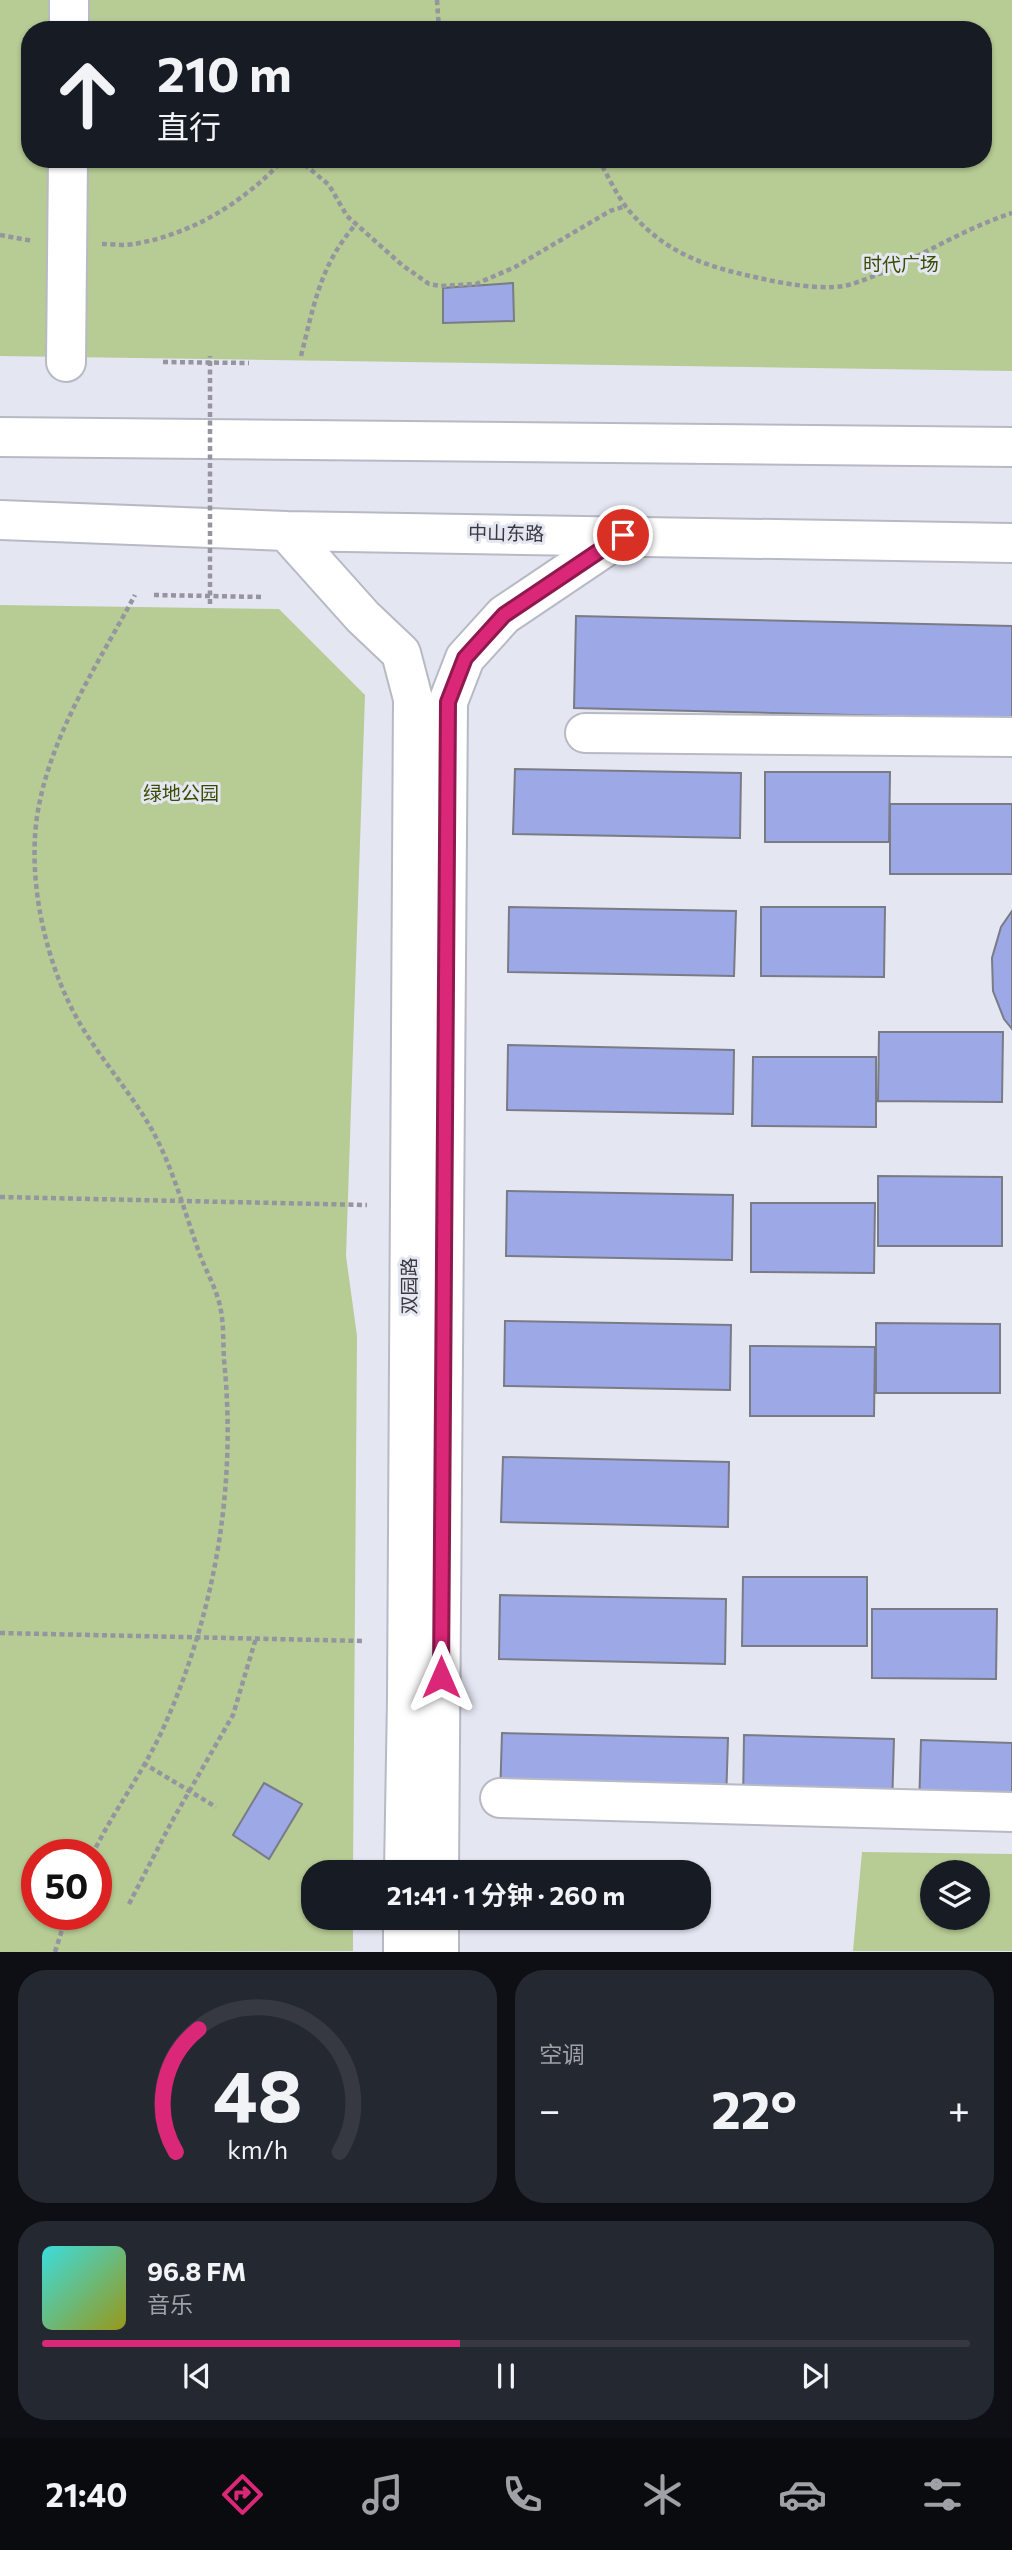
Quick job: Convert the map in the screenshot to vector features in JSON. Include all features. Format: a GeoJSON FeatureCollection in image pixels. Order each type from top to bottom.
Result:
{"type":"FeatureCollection","features":[{"type":"Feature","properties":{"kind":"main road"},"geometry":{"type":"LineString","coordinates":[[69,0],[69,21]]}},
{"type":"Feature","properties":{"kind":"main road"},"geometry":{"type":"LineString","coordinates":[[66,362],[68,168]]}},
{"type":"Feature","properties":{"kind":"main road"},"geometry":{"type":"LineString","coordinates":[[0,437],[1012,447]]}},
{"type":"Feature","properties":{"kind":"main road","name":"中山东路"},"geometry":{"type":"LineString","coordinates":[[0,520],[286,531],[1012,543]]}},
{"type":"Feature","properties":{"kind":"main road"},"geometry":{"type":"LineString","coordinates":[[286,531],[363,617],[401,653],[430,701],[504,615],[623,535]]}},
{"type":"Feature","properties":{"kind":"main road","name":"双园路"},"geometry":{"type":"LineString","coordinates":[[404,1860],[430,701]]}},
{"type":"Feature","properties":{"kind":"main road","name":"双园路"},"geometry":{"type":"LineString","coordinates":[[430,701],[439,1860]]}},
{"type":"Feature","properties":{"kind":"main road"},"geometry":{"type":"LineString","coordinates":[[585,733],[1012,737]]}},
{"type":"Feature","properties":{"kind":"main road"},"geometry":{"type":"LineString","coordinates":[[500,1798],[1012,1812]]}},
{"type":"Feature","properties":{"kind":"main road"},"geometry":{"type":"LineString","coordinates":[[403,1930],[403,1951]]}},
{"type":"Feature","properties":{"kind":"main road"},"geometry":{"type":"LineString","coordinates":[[439,1930],[439,1951]]}},
{"type":"Feature","properties":{"kind":"path"},"geometry":{"type":"LineString","coordinates":[[437,0],[438,21]]}},
{"type":"Feature","properties":{"kind":"path"},"geometry":{"type":"LineString","coordinates":[[0,235],[67,244],[133,244],[191,228],[238,201],[263,182],[276,168]]}},
{"type":"Feature","properties":{"kind":"path"},"geometry":{"type":"LineString","coordinates":[[308,168],[328,185],[347,216],[402,265],[429,284],[441,286],[476,284],[515,267],[610,211],[626,206]]}},
{"type":"Feature","properties":{"kind":"path"},"geometry":{"type":"LineString","coordinates":[[603,168],[626,206],[647,229],[680,254],[719,269],[798,286],[848,285],[895,268],[984,222],[1012,213]]}},
{"type":"Feature","properties":{"kind":"path"},"geometry":{"type":"LineString","coordinates":[[301,356],[322,276],[344,238],[356,224]]}},
{"type":"Feature","properties":{"kind":"path"},"geometry":{"type":"LineString","coordinates":[[210,356],[210,604]]}},
{"type":"Feature","properties":{"kind":"path"},"geometry":{"type":"LineString","coordinates":[[163,362],[249,363]]}},
{"type":"Feature","properties":{"kind":"path"},"geometry":{"type":"LineString","coordinates":[[100,1839],[160,1735],[178,1695],[197,1637],[217,1564],[224,1516],[228,1400],[220,1305],[183,1201],[149,1125],[82,1028],[59,980],[46,938],[37,884],[34,844],[39,804],[53,758],[75,705],[135,595]]}},
{"type":"Feature","properties":{"kind":"path"},"geometry":{"type":"LineString","coordinates":[[154,595],[264,597]]}},
{"type":"Feature","properties":{"kind":"path"},"geometry":{"type":"LineString","coordinates":[[0,1197],[367,1205]]}},
{"type":"Feature","properties":{"kind":"path"},"geometry":{"type":"LineString","coordinates":[[0,1633],[363,1641]]}},
{"type":"Feature","properties":{"kind":"path"},"geometry":{"type":"LineString","coordinates":[[129,1904],[171,1823],[233,1715],[257,1638]]}},
{"type":"Feature","properties":{"kind":"path"},"geometry":{"type":"LineString","coordinates":[[143,1763],[216,1807]]}},
{"type":"Feature","properties":{"kind":"path"},"geometry":{"type":"LineString","coordinates":[[55,1951],[62,1930]]}},
{"type":"Feature","properties":{"kind":"green space","name":"时代广场"},"geometry":{"type":"Polygon","coordinates":[[[0,0],[1012,0],[1012,371],[0,356],[0,0]]]}},
{"type":"Feature","properties":{"kind":"green space","name":"绿地公园"},"geometry":{"type":"Polygon","coordinates":[[[0,605],[279,609],[365,695],[346,1256],[357,1336],[353,1860],[301,1860],[301,1930],[353,1930],[353,1951],[0,1952],[0,605]]]}},
{"type":"Feature","properties":{"kind":"green space"},"geometry":{"type":"Polygon","coordinates":[[[862,1852],[1012,1854],[1012,1951],[853,1951],[862,1852]]]}},
{"type":"Feature","properties":{"kind":"building"},"geometry":{"type":"Polygon","coordinates":[[[513,283],[514,321],[443,323],[443,288],[513,283]]]}},
{"type":"Feature","properties":{"kind":"building"},"geometry":{"type":"Polygon","coordinates":[[[576,616],[1012,626],[1012,719],[574,708],[576,616]]]}},
{"type":"Feature","properties":{"kind":"building"},"geometry":{"type":"Polygon","coordinates":[[[515,769],[741,773],[740,838],[513,834],[515,769]]]}},
{"type":"Feature","properties":{"kind":"building"},"geometry":{"type":"Polygon","coordinates":[[[765,772],[890,772],[889,842],[765,842],[765,772]]]}},
{"type":"Feature","properties":{"kind":"building"},"geometry":{"type":"Polygon","coordinates":[[[890,804],[1012,804],[1012,874],[890,874],[890,804]]]}},
{"type":"Feature","properties":{"kind":"building"},"geometry":{"type":"Polygon","coordinates":[[[509,907],[736,911],[734,976],[508,972],[509,907]]]}},
{"type":"Feature","properties":{"kind":"building"},"geometry":{"type":"Polygon","coordinates":[[[761,907],[885,907],[884,977],[761,976],[761,907]]]}},
{"type":"Feature","properties":{"kind":"building"},"geometry":{"type":"Polygon","coordinates":[[[1012,911],[1012,1029],[1004,1019],[993,991],[992,958],[1001,927],[1012,911]]]}},
{"type":"Feature","properties":{"kind":"building"},"geometry":{"type":"Polygon","coordinates":[[[879,1032],[1003,1032],[1002,1102],[878,1101],[879,1032]]]}},
{"type":"Feature","properties":{"kind":"building"},"geometry":{"type":"Polygon","coordinates":[[[508,1045],[734,1050],[733,1114],[507,1110],[508,1045]]]}},
{"type":"Feature","properties":{"kind":"building"},"geometry":{"type":"Polygon","coordinates":[[[753,1057],[876,1057],[876,1127],[752,1126],[753,1057]]]}},
{"type":"Feature","properties":{"kind":"building"},"geometry":{"type":"Polygon","coordinates":[[[878,1176],[1002,1177],[1002,1246],[878,1246],[878,1176]]]}},
{"type":"Feature","properties":{"kind":"building"},"geometry":{"type":"Polygon","coordinates":[[[507,1191],[733,1195],[732,1260],[506,1256],[507,1191]]]}},
{"type":"Feature","properties":{"kind":"building"},"geometry":{"type":"Polygon","coordinates":[[[751,1203],[875,1203],[874,1273],[751,1272],[751,1203]]]}},
{"type":"Feature","properties":{"kind":"building"},"geometry":{"type":"Polygon","coordinates":[[[505,1321],[731,1325],[730,1390],[504,1386],[505,1321]]]}},
{"type":"Feature","properties":{"kind":"building"},"geometry":{"type":"Polygon","coordinates":[[[876,1323],[1000,1324],[1000,1393],[876,1393],[876,1323]]]}},
{"type":"Feature","properties":{"kind":"building"},"geometry":{"type":"Polygon","coordinates":[[[750,1346],[875,1347],[874,1416],[750,1416],[750,1346]]]}},
{"type":"Feature","properties":{"kind":"building"},"geometry":{"type":"Polygon","coordinates":[[[503,1457],[729,1462],[728,1527],[501,1522],[503,1457]]]}},
{"type":"Feature","properties":{"kind":"building"},"geometry":{"type":"Polygon","coordinates":[[[743,1577],[867,1577],[867,1646],[742,1646],[743,1577]]]}},
{"type":"Feature","properties":{"kind":"building"},"geometry":{"type":"Polygon","coordinates":[[[500,1595],[726,1599],[725,1664],[499,1659],[500,1595]]]}},
{"type":"Feature","properties":{"kind":"building"},"geometry":{"type":"Polygon","coordinates":[[[872,1609],[997,1609],[996,1679],[872,1678],[872,1609]]]}},
{"type":"Feature","properties":{"kind":"building"},"geometry":{"type":"Polygon","coordinates":[[[502,1733],[728,1738],[726,1802],[500,1798],[502,1733]]]}},
{"type":"Feature","properties":{"kind":"building"},"geometry":{"type":"Polygon","coordinates":[[[744,1735],[894,1739],[892,1808],[743,1804],[744,1735]]]}},
{"type":"Feature","properties":{"kind":"building"},"geometry":{"type":"Polygon","coordinates":[[[921,1740],[1012,1743],[1012,1812],[919,1809],[921,1740]]]}},
{"type":"Feature","properties":{"kind":"building"},"geometry":{"type":"Polygon","coordinates":[[[264,1783],[302,1804],[269,1859],[233,1835],[264,1783]]]}},
{"type":"Feature","properties":{"kind":"route"},"geometry":{"type":"LineString","coordinates":[[441,1677],[448,702],[465,658],[504,615],[623,535]]}}]}
